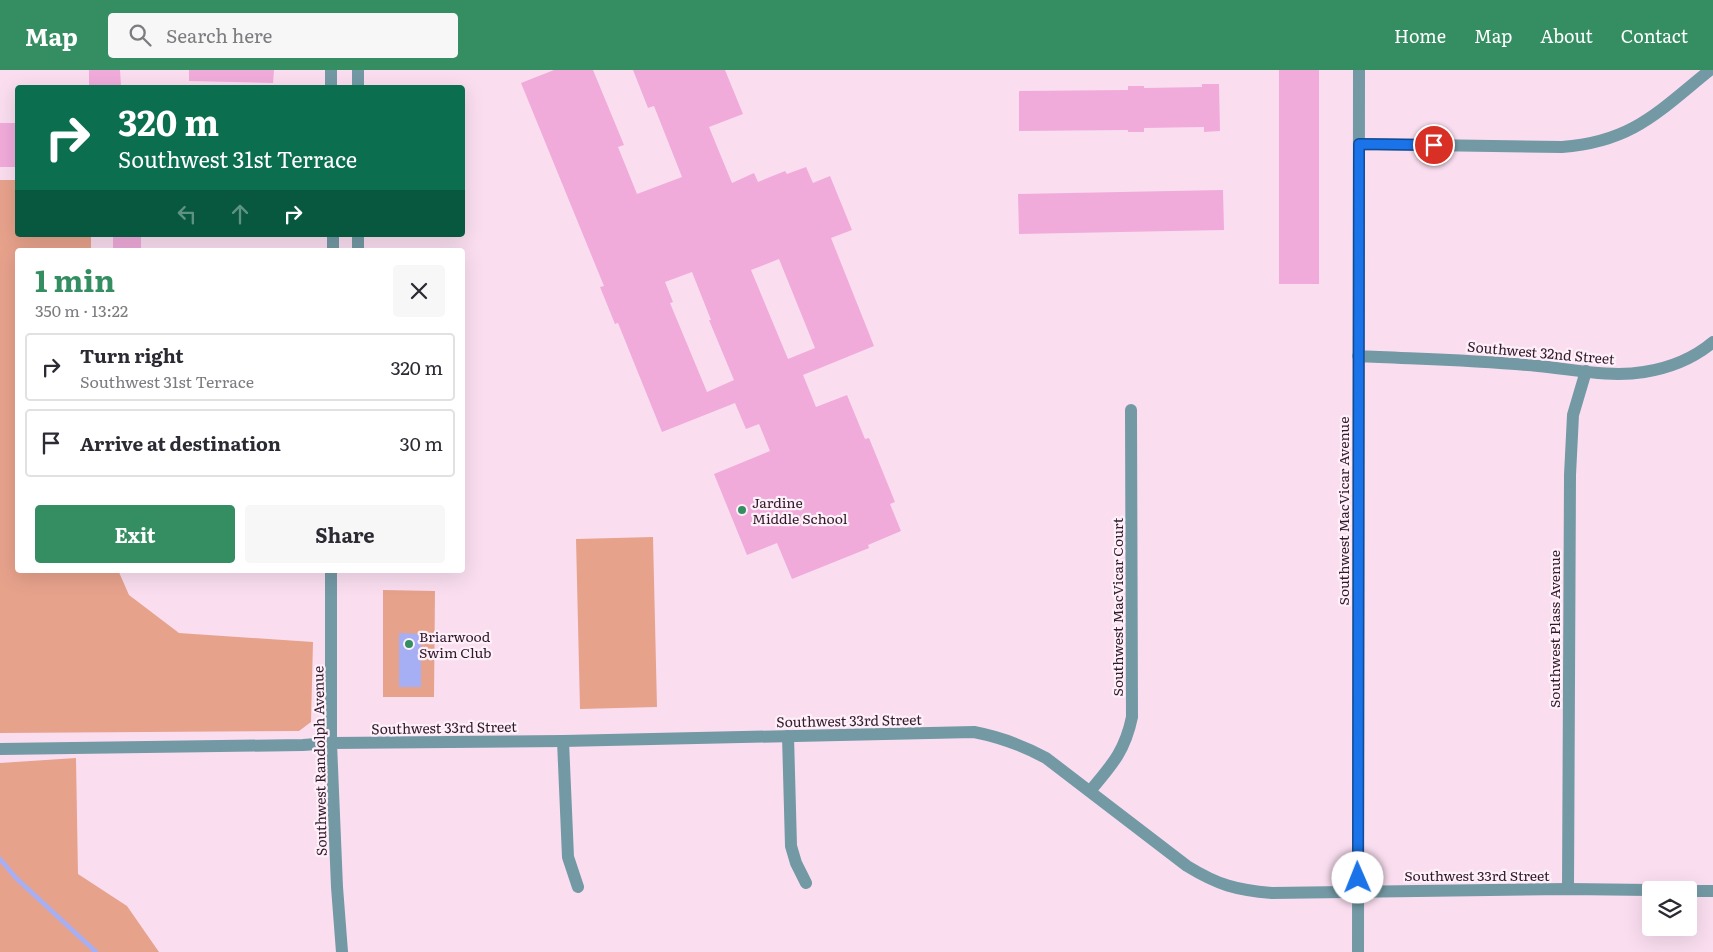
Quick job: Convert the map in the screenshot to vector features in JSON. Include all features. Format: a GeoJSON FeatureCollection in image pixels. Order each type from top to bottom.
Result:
{"type":"FeatureCollection","features":[{"type":"Feature","properties":{"kind":"street"},"geometry":{"type":"LineString","coordinates":[[331,70],[331,85]]}},
{"type":"Feature","properties":{"kind":"street"},"geometry":{"type":"LineString","coordinates":[[358,70],[358,85]]}},
{"type":"Feature","properties":{"kind":"street","name":"Southwest MacVicar Avenue"},"geometry":{"type":"LineString","coordinates":[[1358,952],[1359,70]]}},
{"type":"Feature","properties":{"kind":"street"},"geometry":{"type":"LineString","coordinates":[[1359,144],[1562,146],[1593,143],[1619,136],[1654,116],[1707,71]]}},
{"type":"Feature","properties":{"kind":"street","name":"Southwest 32nd Street"},"geometry":{"type":"LineString","coordinates":[[1358,356],[1462,361],[1629,374],[1658,369],[1686,359],[1713,342]]}},
{"type":"Feature","properties":{"kind":"street","name":"Southwest Plass Avenue"},"geometry":{"type":"LineString","coordinates":[[1568,889],[1570,474],[1573,415],[1586,370]]}},
{"type":"Feature","properties":{"kind":"street","name":"Southwest MacVicar Court"},"geometry":{"type":"LineString","coordinates":[[1090,791],[1121,752],[1129,735],[1132,717],[1131,410]]}},
{"type":"Feature","properties":{"kind":"street","name":"Southwest Randolph Avenue"},"geometry":{"type":"LineString","coordinates":[[331,573],[332,743],[337,887],[342,952]]}},
{"type":"Feature","properties":{"kind":"street","name":"Southwest 33rd Street"},"geometry":{"type":"LineString","coordinates":[[0,749],[974,732],[999,737],[1025,746],[1046,758],[1187,866],[1222,885],[1272,893],[1568,889],[1642,890]]}},
{"type":"Feature","properties":{"kind":"street"},"geometry":{"type":"LineString","coordinates":[[788,736],[791,846],[796,863],[806,883]]}},
{"type":"Feature","properties":{"kind":"street"},"geometry":{"type":"LineString","coordinates":[[563,740],[568,857],[578,887]]}},
{"type":"Feature","properties":{"kind":"street"},"geometry":{"type":"LineString","coordinates":[[1697,891],[1713,891]]}},
{"type":"Feature","properties":{"kind":"shaded area"},"geometry":{"type":"Polygon","coordinates":[[[0,180],[15,180],[15,237],[91,237],[91,248],[15,248],[15,573],[119,573],[129,595],[179,633],[313,642],[311,722],[299,731],[0,733],[0,180]]]}},
{"type":"Feature","properties":{"kind":"shaded area"},"geometry":{"type":"Polygon","coordinates":[[[653,537],[657,707],[580,709],[576,539],[653,537]]]}},
{"type":"Feature","properties":{"kind":"shaded area","name":"Briarwood Swim Club"},"geometry":{"type":"Polygon","coordinates":[[[383,590],[435,591],[434,697],[383,697],[383,590]]]}},
{"type":"Feature","properties":{"kind":"shaded area"},"geometry":{"type":"Polygon","coordinates":[[[76,758],[78,874],[127,906],[159,952],[0,952],[0,763],[76,758]]]}},
{"type":"Feature","properties":{"kind":"water"},"geometry":{"type":"Polygon","coordinates":[[[399,633],[421,634],[421,687],[399,687],[399,633]]]}},
{"type":"Feature","properties":{"kind":"building"},"geometry":{"type":"Polygon","coordinates":[[[89,70],[120,70],[121,85],[89,85],[89,70]]]}},
{"type":"Feature","properties":{"kind":"building"},"geometry":{"type":"Polygon","coordinates":[[[189,70],[274,70],[273,83],[189,81],[189,70]]]}},
{"type":"Feature","properties":{"kind":"building"},"geometry":{"type":"Polygon","coordinates":[[[554,70],[593,70],[624,145],[618,147],[637,194],[682,177],[654,106],[648,108],[633,70],[725,70],[743,114],[709,127],[732,183],[754,173],[758,182],[785,171],[787,174],[806,167],[813,183],[830,176],[852,230],[831,238],[874,346],[803,375],[816,407],[847,395],[865,439],[869,438],[895,502],[890,504],[901,531],[868,545],[869,548],[792,579],[777,543],[747,555],[714,474],[770,451],[759,424],[746,429],[735,403],[662,432],[618,323],[615,324],[600,287],[604,286],[521,83],[554,70]],[[779,259],[751,270],[788,359],[815,348],[779,259]],[[692,272],[665,282],[673,302],[670,303],[707,392],[734,380],[709,320],[711,320],[692,272]]]}},
{"type":"Feature","properties":{"kind":"building"},"geometry":{"type":"Polygon","coordinates":[[[1279,70],[1319,70],[1319,284],[1279,284],[1279,70]]]}},
{"type":"Feature","properties":{"kind":"building"},"geometry":{"type":"Polygon","coordinates":[[[1202,84],[1219,84],[1220,131],[1204,132],[1204,127],[1144,128],[1144,132],[1128,132],[1128,130],[1019,131],[1019,91],[1128,90],[1128,86],[1144,86],[1144,88],[1202,87],[1202,84]]]}},
{"type":"Feature","properties":{"kind":"building"},"geometry":{"type":"Polygon","coordinates":[[[0,123],[15,123],[15,167],[0,167],[0,123]]]}},
{"type":"Feature","properties":{"kind":"building"},"geometry":{"type":"Polygon","coordinates":[[[1223,190],[1224,230],[1019,234],[1018,194],[1223,190]]]}},
{"type":"Feature","properties":{"kind":"building"},"geometry":{"type":"Polygon","coordinates":[[[113,237],[141,237],[141,248],[113,248],[113,237]]]}},
{"type":"Feature","properties":{"kind":"waterway"},"geometry":{"type":"LineString","coordinates":[[0,859],[16,878],[96,952]]}},
{"type":"Feature","properties":{"kind":"place","name":"Jardine Middle School"},"geometry":{"type":"Point","coordinates":[742,510]}},
{"type":"Feature","properties":{"kind":"place","name":"Briarwood Swim Club"},"geometry":{"type":"Point","coordinates":[409,644]}},
{"type":"Feature","properties":{"kind":"route"},"geometry":{"type":"LineString","coordinates":[[1358,878],[1359,144],[1434,145]]}}]}
